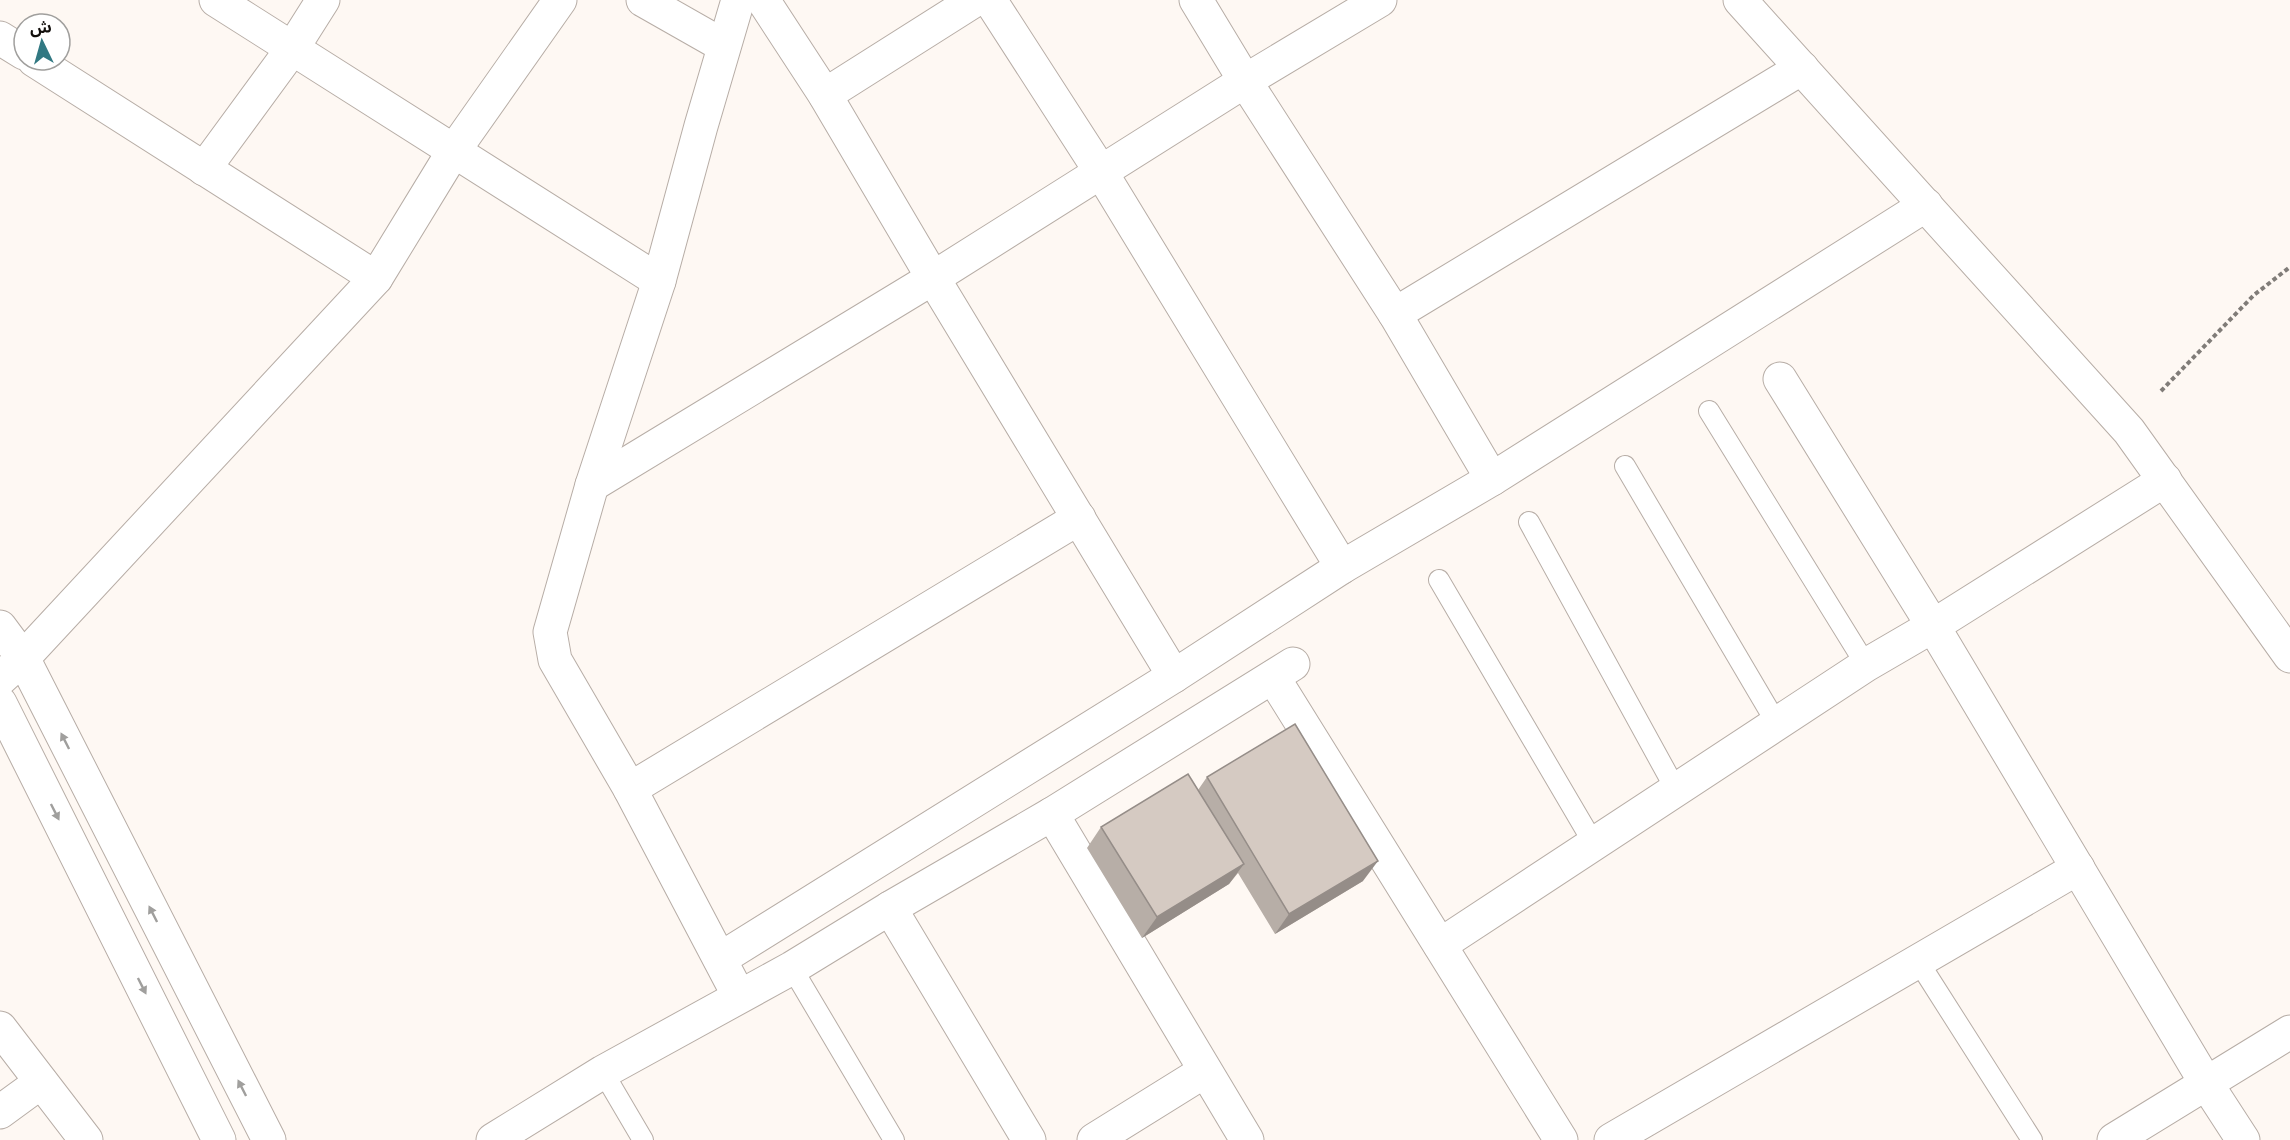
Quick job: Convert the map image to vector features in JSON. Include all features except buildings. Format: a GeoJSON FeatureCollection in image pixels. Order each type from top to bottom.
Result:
{"type":"FeatureCollection","features":[{"type":"Feature","properties":{"kind":"street"},"geometry":{"type":"LineString","coordinates":[[216,0],[659,281]]}},
{"type":"Feature","properties":{"kind":"street"},"geometry":{"type":"LineString","coordinates":[[204,169],[292,49],[323,0]]}},
{"type":"Feature","properties":{"kind":"street"},"geometry":{"type":"LineString","coordinates":[[11,668],[376,278],[453,152],[560,0]]}},
{"type":"Feature","properties":{"kind":"street"},"geometry":{"type":"LineString","coordinates":[[643,0],[724,46]]}},
{"type":"Feature","properties":{"kind":"street"},"geometry":{"type":"LineString","coordinates":[[738,0],[659,281],[592,485],[550,632],[555,660],[630,789],[740,996]]}},
{"type":"Feature","properties":{"kind":"street"},"geometry":{"type":"LineString","coordinates":[[763,0],[825,95],[1174,676]]}},
{"type":"Feature","properties":{"kind":"street"},"geometry":{"type":"LineString","coordinates":[[825,95],[975,0]]}},
{"type":"Feature","properties":{"kind":"street"},"geometry":{"type":"LineString","coordinates":[[990,0],[1101,172],[1342,567]]}},
{"type":"Feature","properties":{"kind":"street"},"geometry":{"type":"LineString","coordinates":[[1196,0],[1245,81],[1395,314],[1492,479]]}},
{"type":"Feature","properties":{"kind":"street"},"geometry":{"type":"LineString","coordinates":[[592,485],[933,278],[1245,81],[1380,0]]}},
{"type":"Feature","properties":{"kind":"street"},"geometry":{"type":"LineString","coordinates":[[1740,0],[2129,431],[2290,656]]}},
{"type":"Feature","properties":{"kind":"street"},"geometry":{"type":"LineString","coordinates":[[1395,314],[1802,68]]}},
{"type":"Feature","properties":{"kind":"street"},"geometry":{"type":"LineString","coordinates":[[53,72],[376,278]]}},
{"type":"Feature","properties":{"kind":"street"},"geometry":{"type":"LineString","coordinates":[[720,959],[1174,676],[1342,567],[1492,479],[1926,205]]}},
{"type":"Feature","properties":{"kind":"street"},"geometry":{"type":"LineString","coordinates":[[1780,379],[1933,626],[2206,1083],[2243,1140]]}},
{"type":"Feature","properties":{"kind":"street"},"geometry":{"type":"LineString","coordinates":[[1440,945],[1866,665],[1933,626],[2165,480]]}},
{"type":"Feature","properties":{"kind":"street"},"geometry":{"type":"LineString","coordinates":[[630,789],[1079,518]]}},
{"type":"Feature","properties":{"kind":"street"},"geometry":{"type":"LineString","coordinates":[[0,627],[11,668],[269,1140]]}},
{"type":"Feature","properties":{"kind":"street"},"geometry":{"type":"LineString","coordinates":[[493,1140],[526,1131],[603,1072],[792,968],[1052,814],[1283,670],[1440,945],[1561,1140]]}},
{"type":"Feature","properties":{"kind":"street"},"geometry":{"type":"LineString","coordinates":[[0,703],[219,1140]]}},
{"type":"Feature","properties":{"kind":"street"},"geometry":{"type":"LineString","coordinates":[[1052,814],[1247,1140]]}},
{"type":"Feature","properties":{"kind":"street"},"geometry":{"type":"LineString","coordinates":[[1611,1140],[2078,868]]}},
{"type":"Feature","properties":{"kind":"street"},"geometry":{"type":"LineString","coordinates":[[890,908],[1029,1140]]}},
{"type":"Feature","properties":{"kind":"street"},"geometry":{"type":"LineString","coordinates":[[0,1028],[86,1140]]}},
{"type":"Feature","properties":{"kind":"street"},"geometry":{"type":"LineString","coordinates":[[2114,1140],[2290,1032]]}},
{"type":"Feature","properties":{"kind":"street"},"geometry":{"type":"LineString","coordinates":[[1094,1140],[1205,1071]]}},
{"type":"Feature","properties":{"kind":"street"},"geometry":{"type":"LineString","coordinates":[[0,1112],[41,1082]]}},
{"type":"Feature","properties":{"kind":"lane"},"geometry":{"type":"LineString","coordinates":[[1709,411],[1866,665]]}},
{"type":"Feature","properties":{"kind":"lane"},"geometry":{"type":"LineString","coordinates":[[1625,466],[1778,724]]}},
{"type":"Feature","properties":{"kind":"lane"},"geometry":{"type":"LineString","coordinates":[[1529,522],[1676,790]]}},
{"type":"Feature","properties":{"kind":"lane"},"geometry":{"type":"LineString","coordinates":[[1439,580],[1594,844]]}},
{"type":"Feature","properties":{"kind":"lane"},"geometry":{"type":"LineString","coordinates":[[1918,961],[2032,1140]]}},
{"type":"Feature","properties":{"kind":"lane"},"geometry":{"type":"LineString","coordinates":[[792,968],[894,1140]]}},
{"type":"Feature","properties":{"kind":"lane"},"geometry":{"type":"LineString","coordinates":[[603,1072],[643,1140]]}},
{"type":"Feature","properties":{"kind":"path"},"geometry":{"type":"LineString","coordinates":[[2161,391],[2254,296],[2290,267]]}}]}
